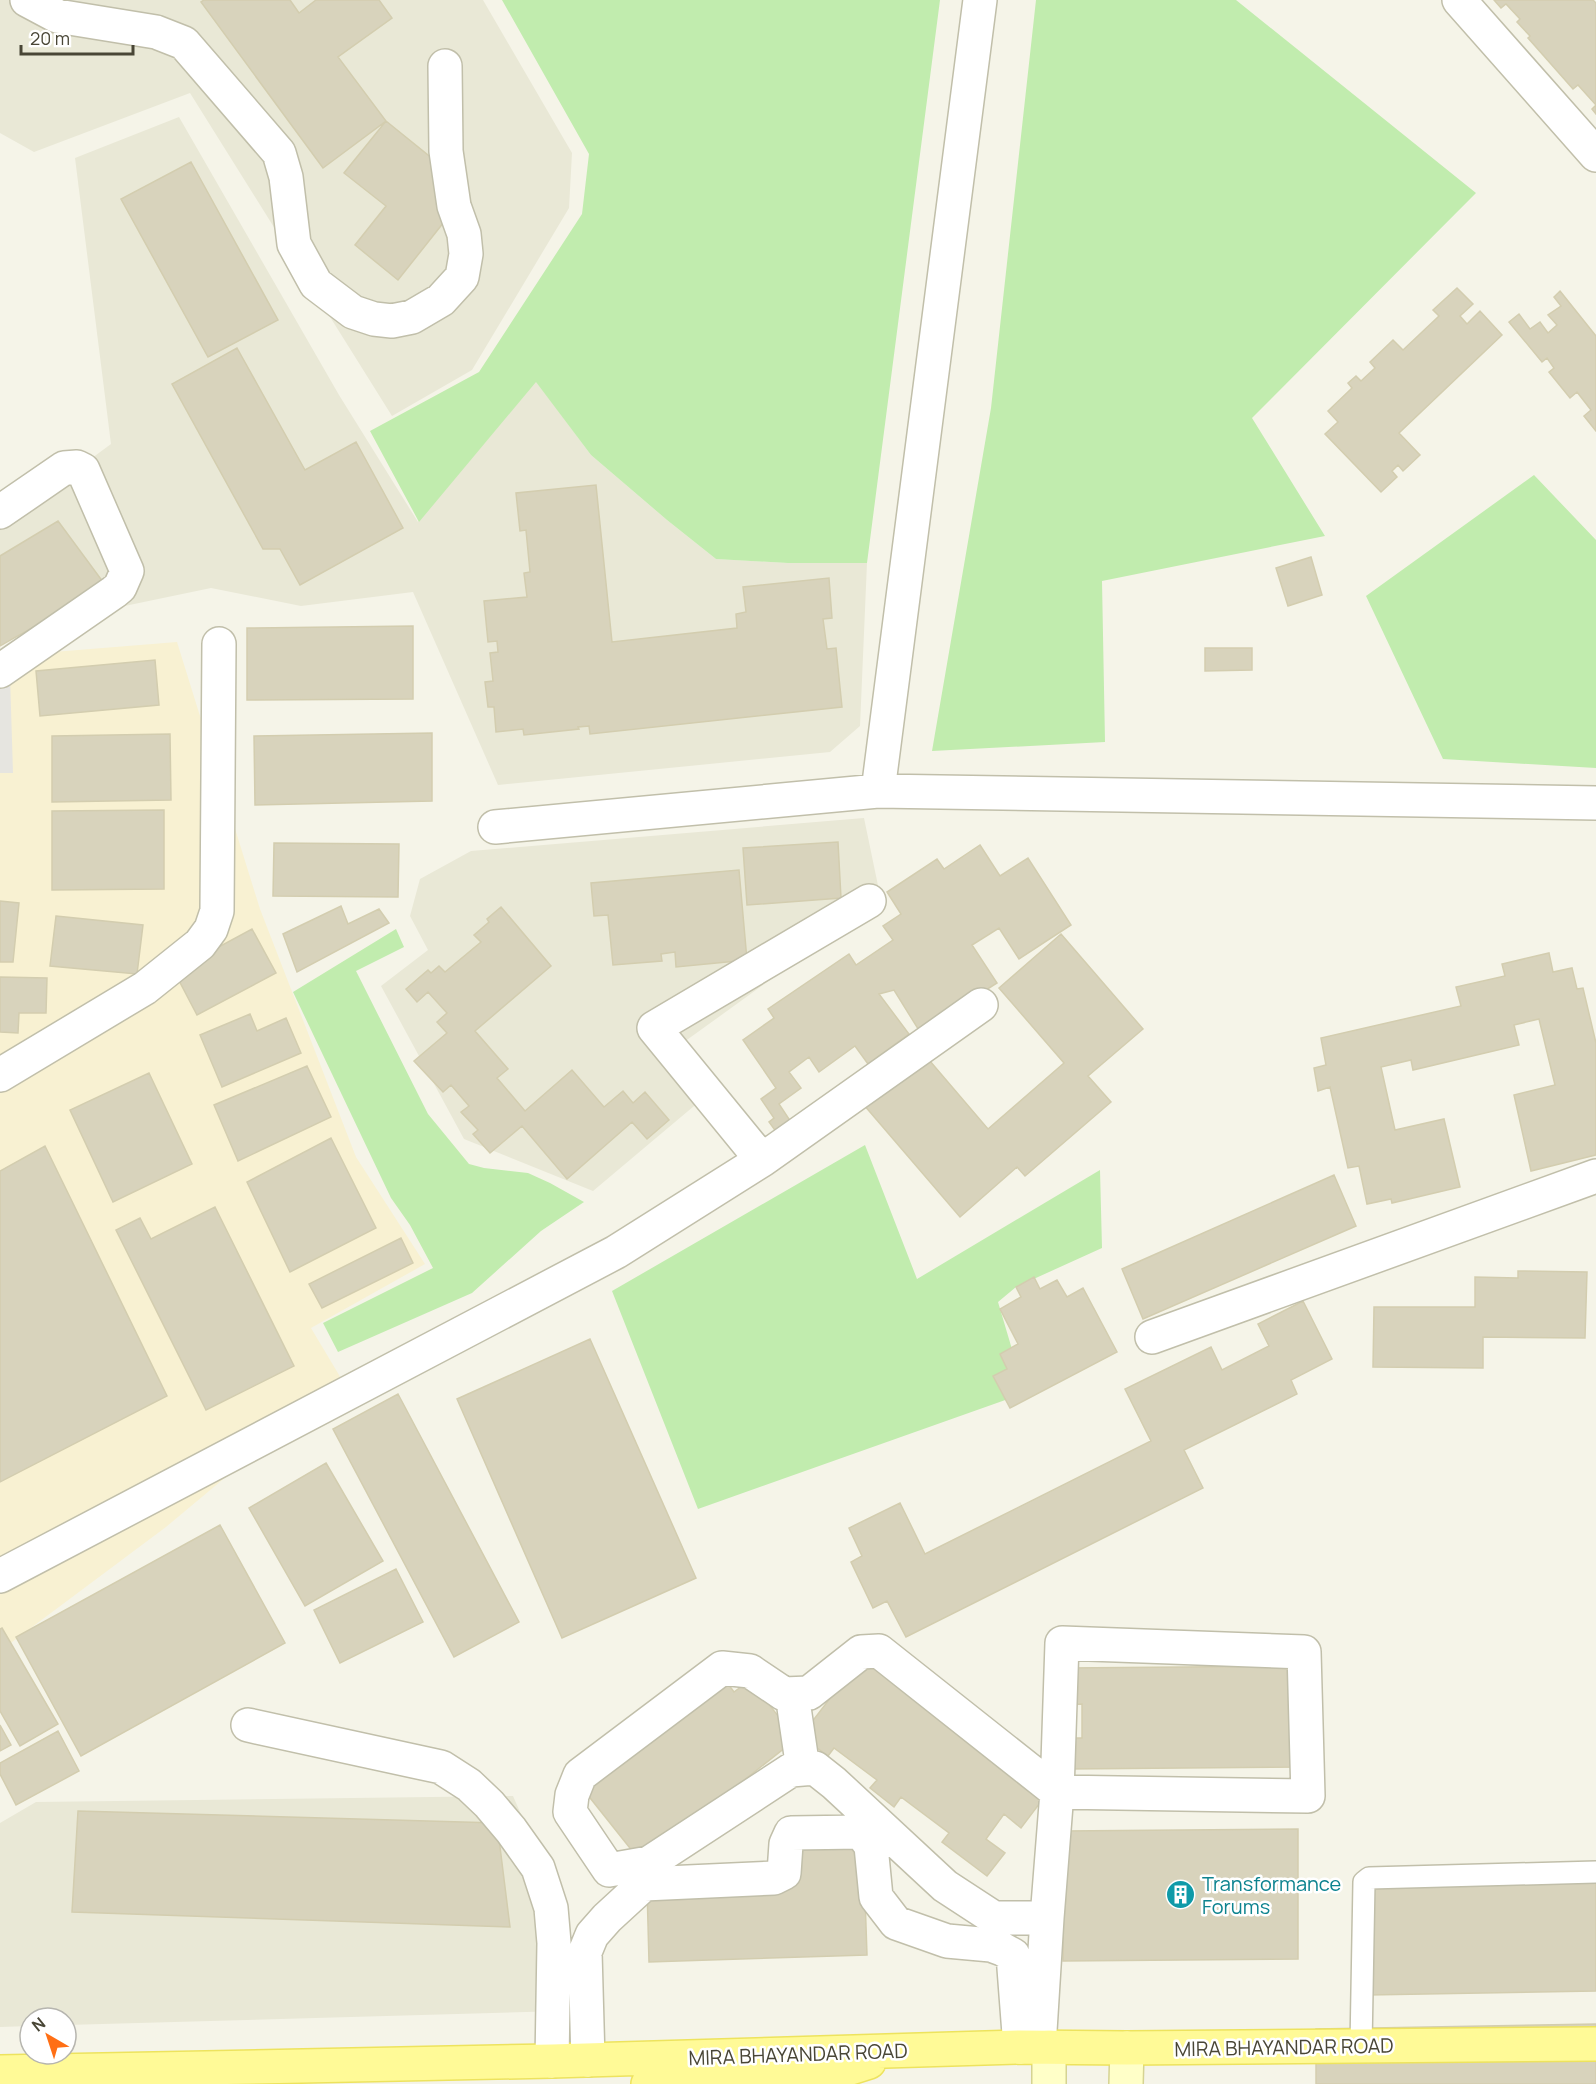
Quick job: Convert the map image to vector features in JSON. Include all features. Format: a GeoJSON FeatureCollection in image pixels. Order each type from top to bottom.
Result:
{"type":"FeatureCollection","features":[{"type":"Feature","properties":{"kind":"main road","name":"MIRA BHAYANDAR ROAD"},"geometry":{"type":"LineString","coordinates":[[0,2072],[552,2061],[1036,2047],[1596,2044]]}},
{"type":"Feature","properties":{"kind":"main road"},"geometry":{"type":"LineString","coordinates":[[1036,2047],[1049,2084]]}},
{"type":"Feature","properties":{"kind":"main road"},"geometry":{"type":"LineString","coordinates":[[1126,2084],[1127,2048]]}},
{"type":"Feature","properties":{"kind":"main road"},"geometry":{"type":"LineString","coordinates":[[648,2084],[813,2080],[904,2051]]}},
{"type":"Feature","properties":{"kind":"street"},"geometry":{"type":"LineString","coordinates":[[27,0],[57,16],[156,32],[184,43],[279,153],[286,177],[294,244],[316,284],[353,312],[374,319],[392,321],[412,316],[441,300],[462,277],[466,254],[464,234],[454,206],[446,151],[445,66]]}},
{"type":"Feature","properties":{"kind":"street"},"geometry":{"type":"LineString","coordinates":[[878,791],[980,0]]}},
{"type":"Feature","properties":{"kind":"street"},"geometry":{"type":"LineString","coordinates":[[1459,0],[1596,155]]}},
{"type":"Feature","properties":{"kind":"street"},"geometry":{"type":"LineString","coordinates":[[0,512],[64,468],[77,466],[82,470],[127,571],[120,587],[114,592],[0,671]]}},
{"type":"Feature","properties":{"kind":"street"},"geometry":{"type":"LineString","coordinates":[[0,1075],[145,987],[200,944],[211,930],[217,911],[219,644]]}},
{"type":"Feature","properties":{"kind":"street"},"geometry":{"type":"LineString","coordinates":[[495,827],[878,791],[1596,803]]}},
{"type":"Feature","properties":{"kind":"street"},"geometry":{"type":"LineString","coordinates":[[762,1160],[654,1028],[870,901]]}},
{"type":"Feature","properties":{"kind":"street"},"geometry":{"type":"LineString","coordinates":[[0,1576],[616,1252],[762,1160],[981,1005]]}},
{"type":"Feature","properties":{"kind":"street"},"geometry":{"type":"LineString","coordinates":[[1152,1337],[1596,1176]]}},
{"type":"Feature","properties":{"kind":"street"},"geometry":{"type":"LineString","coordinates":[[1036,2047],[1058,1792],[1062,1643],[1304,1652],[1308,1797],[1058,1792],[879,1651],[861,1653],[810,1693],[784,1694],[750,1671],[722,1668],[580,1775],[572,1795],[570,1812],[609,1870],[629,1868],[649,1863],[791,1770],[815,1768],[945,1887],[994,1918],[1047,1918]]}},
{"type":"Feature","properties":{"kind":"street"},"geometry":{"type":"LineString","coordinates":[[792,1694],[803,1770]]}},
{"type":"Feature","properties":{"kind":"street"},"geometry":{"type":"LineString","coordinates":[[248,1725],[441,1767],[469,1785],[489,1804],[512,1830],[538,1868],[551,1908],[554,1943],[552,2061]]}},
{"type":"Feature","properties":{"kind":"street"},"geometry":{"type":"LineString","coordinates":[[588,2060],[585,1952],[592,1935],[607,1918],[644,1884],[774,1878],[784,1873],[786,1844],[791,1833],[861,1832],[872,1846],[876,1897],[896,1923],[947,1941],[991,1945],[1002,1948],[1013,1955],[1036,2047]]}},
{"type":"Feature","properties":{"kind":"lane"},"geometry":{"type":"LineString","coordinates":[[1361,2046],[1364,1882],[1369,1878],[1596,1872]]}},
{"type":"Feature","properties":{"kind":"shaded area"},"geometry":{"type":"Polygon","coordinates":[[[0,0],[483,0],[572,153],[569,208],[472,370],[392,416],[190,93],[34,152],[0,133],[0,0]]]}},
{"type":"Feature","properties":{"kind":"shaded area"},"geometry":{"type":"Polygon","coordinates":[[[179,117],[339,395],[418,522],[536,381],[591,455],[716,559],[788,563],[867,563],[860,726],[830,752],[498,785],[413,592],[301,606],[211,588],[67,618],[0,642],[0,526],[111,444],[75,158],[179,117]]]}},
{"type":"Feature","properties":{"kind":"shaded area"},"geometry":{"type":"Polygon","coordinates":[[[177,642],[260,909],[356,1157],[425,1264],[311,1328],[342,1380],[166,1527],[0,1651],[0,673],[41,653],[177,642]]]}},
{"type":"Feature","properties":{"kind":"shaded area"},"geometry":{"type":"Polygon","coordinates":[[[10,676],[13,773],[0,773],[0,683],[10,676]]]}},
{"type":"Feature","properties":{"kind":"shaded area"},"geometry":{"type":"Polygon","coordinates":[[[864,818],[881,900],[684,1042],[719,1085],[593,1191],[464,1139],[381,986],[428,950],[410,916],[420,879],[471,851],[864,818]]]}},
{"type":"Feature","properties":{"kind":"shaded area"},"geometry":{"type":"Polygon","coordinates":[[[513,1796],[564,1913],[562,2011],[78,2025],[78,2006],[18,2006],[18,2026],[0,2027],[0,1823],[36,1802],[513,1796]]]}},
{"type":"Feature","properties":{"kind":"green space"},"geometry":{"type":"Polygon","coordinates":[[[502,0],[940,0],[867,563],[788,563],[716,559],[591,455],[536,382],[419,522],[370,431],[479,372],[582,214],[589,154],[502,0]]]}},
{"type":"Feature","properties":{"kind":"green space"},"geometry":{"type":"Polygon","coordinates":[[[1036,0],[1236,0],[1476,193],[1252,418],[1325,536],[1102,581],[1105,742],[932,751],[991,408],[1036,0]]]}},
{"type":"Feature","properties":{"kind":"green space"},"geometry":{"type":"Polygon","coordinates":[[[1534,475],[1596,540],[1596,768],[1443,759],[1366,596],[1534,475]]]}},
{"type":"Feature","properties":{"kind":"green space"},"geometry":{"type":"Polygon","coordinates":[[[396,929],[404,947],[356,971],[428,1114],[469,1164],[528,1173],[584,1202],[541,1231],[472,1293],[338,1352],[323,1323],[433,1268],[410,1225],[391,1198],[293,992],[396,929]]]}},
{"type":"Feature","properties":{"kind":"green space"},"geometry":{"type":"Polygon","coordinates":[[[865,1145],[917,1279],[1100,1170],[1102,1248],[1016,1287],[998,1302],[1025,1393],[698,1509],[612,1291],[865,1145]]]}},
{"type":"Feature","properties":{"kind":"building"},"geometry":{"type":"Polygon","coordinates":[[[204,0],[290,0],[299,13],[316,0],[379,0],[392,18],[338,57],[386,121],[323,168],[201,2],[204,0]]]}},
{"type":"Feature","properties":{"kind":"building"},"geometry":{"type":"Polygon","coordinates":[[[1494,0],[1593,0],[1596,3],[1596,105],[1578,85],[1573,89],[1528,38],[1530,36],[1517,22],[1520,19],[1506,4],[1501,8],[1494,0]]]}},
{"type":"Feature","properties":{"kind":"building"},"geometry":{"type":"Polygon","coordinates":[[[386,121],[439,164],[444,222],[398,280],[355,245],[386,206],[344,173],[386,121]]]}},
{"type":"Feature","properties":{"kind":"building"},"geometry":{"type":"Polygon","coordinates":[[[191,162],[278,320],[208,357],[121,199],[191,162]]]}},
{"type":"Feature","properties":{"kind":"building"},"geometry":{"type":"Polygon","coordinates":[[[1457,288],[1473,304],[1460,316],[1467,324],[1480,311],[1502,335],[1399,433],[1420,455],[1403,471],[1398,465],[1392,471],[1397,477],[1381,492],[1325,434],[1338,422],[1328,411],[1352,388],[1348,383],[1356,376],[1361,381],[1375,368],[1370,362],[1393,340],[1403,350],[1439,316],[1433,310],[1457,288]]]}},
{"type":"Feature","properties":{"kind":"building"},"geometry":{"type":"Polygon","coordinates":[[[1560,291],[1596,336],[1596,431],[1584,416],[1591,410],[1577,392],[1570,398],[1549,372],[1554,368],[1547,358],[1542,362],[1509,322],[1519,314],[1530,329],[1540,322],[1548,333],[1557,325],[1548,315],[1561,306],[1554,297],[1560,291]]]}},
{"type":"Feature","properties":{"kind":"building"},"geometry":{"type":"Polygon","coordinates":[[[237,348],[305,470],[356,442],[403,528],[300,585],[280,549],[263,549],[172,384],[237,348]]]}},
{"type":"Feature","properties":{"kind":"building"},"geometry":{"type":"Polygon","coordinates":[[[596,485],[612,642],[737,628],[736,614],[746,612],[743,587],[829,578],[832,618],[823,619],[827,649],[836,648],[842,707],[590,734],[589,726],[524,735],[523,729],[496,732],[494,707],[488,707],[485,682],[493,681],[490,653],[498,652],[497,641],[488,642],[484,601],[527,597],[524,573],[530,572],[526,530],[520,531],[516,493],[596,485]]]}},
{"type":"Feature","properties":{"kind":"building"},"geometry":{"type":"Polygon","coordinates":[[[58,521],[106,586],[0,646],[0,556],[58,521]]]}},
{"type":"Feature","properties":{"kind":"building"},"geometry":{"type":"Polygon","coordinates":[[[1311,557],[1322,595],[1288,606],[1276,568],[1311,557]]]}},
{"type":"Feature","properties":{"kind":"building"},"geometry":{"type":"Polygon","coordinates":[[[413,626],[413,699],[247,700],[247,628],[413,626]]]}},
{"type":"Feature","properties":{"kind":"building"},"geometry":{"type":"Polygon","coordinates":[[[1205,648],[1252,648],[1252,670],[1205,671],[1205,648]]]}},
{"type":"Feature","properties":{"kind":"building"},"geometry":{"type":"Polygon","coordinates":[[[155,660],[159,705],[40,716],[36,671],[155,660]]]}},
{"type":"Feature","properties":{"kind":"building"},"geometry":{"type":"Polygon","coordinates":[[[432,733],[432,801],[255,805],[254,736],[432,733]]]}},
{"type":"Feature","properties":{"kind":"building"},"geometry":{"type":"Polygon","coordinates":[[[170,734],[171,800],[52,802],[52,736],[170,734]]]}},
{"type":"Feature","properties":{"kind":"building"},"geometry":{"type":"Polygon","coordinates":[[[164,810],[164,889],[52,890],[52,811],[164,810]]]}},
{"type":"Feature","properties":{"kind":"building"},"geometry":{"type":"Polygon","coordinates":[[[838,842],[841,898],[747,905],[743,848],[838,842]]]}},
{"type":"Feature","properties":{"kind":"building"},"geometry":{"type":"Polygon","coordinates":[[[274,843],[399,844],[398,897],[273,896],[274,843]]]}},
{"type":"Feature","properties":{"kind":"building"},"geometry":{"type":"Polygon","coordinates":[[[980,845],[1000,876],[1028,858],[1071,925],[1019,959],[999,928],[972,945],[997,983],[920,1032],[894,990],[879,994],[909,1034],[868,1064],[855,1046],[819,1072],[809,1057],[789,1072],[801,1088],[779,1104],[791,1122],[777,1133],[769,1122],[774,1118],[761,1099],[776,1088],[743,1040],[774,1018],[768,1009],[849,954],[856,965],[893,940],[883,926],[901,914],[887,892],[937,859],[944,869],[980,845]]]}},
{"type":"Feature","properties":{"kind":"building"},"geometry":{"type":"Polygon","coordinates":[[[739,870],[747,960],[676,967],[675,952],[661,954],[662,961],[613,965],[608,915],[594,916],[591,883],[739,870]]]}},
{"type":"Feature","properties":{"kind":"building"},"geometry":{"type":"Polygon","coordinates":[[[0,901],[19,903],[13,962],[0,962],[0,901]]]}},
{"type":"Feature","properties":{"kind":"building"},"geometry":{"type":"Polygon","coordinates":[[[341,906],[348,924],[379,909],[389,923],[297,972],[283,934],[341,906]]]}},
{"type":"Feature","properties":{"kind":"building"},"geometry":{"type":"Polygon","coordinates":[[[501,907],[551,966],[475,1031],[508,1069],[497,1078],[525,1111],[572,1070],[604,1107],[623,1091],[633,1103],[645,1092],[669,1120],[647,1139],[632,1122],[567,1179],[522,1126],[490,1153],[473,1134],[478,1130],[461,1112],[469,1106],[451,1085],[443,1092],[414,1061],[447,1033],[437,1022],[447,1013],[428,992],[417,1002],[406,989],[428,970],[431,973],[439,966],[445,972],[481,942],[474,935],[501,907]]]}},
{"type":"Feature","properties":{"kind":"building"},"geometry":{"type":"Polygon","coordinates":[[[56,916],[143,925],[137,974],[50,966],[56,916]]]}},
{"type":"Feature","properties":{"kind":"building"},"geometry":{"type":"Polygon","coordinates":[[[252,929],[276,973],[197,1015],[174,971],[252,929]]]}},
{"type":"Feature","properties":{"kind":"building"},"geometry":{"type":"Polygon","coordinates":[[[1061,934],[1143,1029],[1088,1076],[1111,1102],[1025,1176],[1017,1167],[960,1217],[864,1105],[924,1054],[988,1129],[1064,1063],[999,988],[1061,934]]]}},
{"type":"Feature","properties":{"kind":"building"},"geometry":{"type":"Polygon","coordinates":[[[1549,953],[1553,972],[1572,968],[1577,989],[1583,988],[1596,1043],[1596,1155],[1531,1171],[1514,1095],[1555,1085],[1539,1019],[1514,1025],[1519,1045],[1413,1070],[1411,1060],[1381,1067],[1395,1130],[1444,1119],[1460,1187],[1392,1203],[1391,1199],[1367,1204],[1359,1166],[1348,1168],[1330,1087],[1318,1091],[1314,1068],[1326,1065],[1321,1038],[1461,1006],[1456,987],[1505,976],[1502,964],[1549,953]]]}},
{"type":"Feature","properties":{"kind":"building"},"geometry":{"type":"Polygon","coordinates":[[[0,977],[47,978],[46,1013],[19,1013],[18,1033],[0,1032],[0,977]]]}},
{"type":"Feature","properties":{"kind":"building"},"geometry":{"type":"Polygon","coordinates":[[[250,1014],[257,1031],[286,1018],[301,1053],[222,1087],[200,1035],[250,1014]]]}},
{"type":"Feature","properties":{"kind":"building"},"geometry":{"type":"Polygon","coordinates":[[[307,1066],[331,1117],[238,1161],[214,1105],[307,1066]]]}},
{"type":"Feature","properties":{"kind":"building"},"geometry":{"type":"Polygon","coordinates":[[[149,1073],[192,1164],[113,1202],[70,1110],[149,1073]]]}},
{"type":"Feature","properties":{"kind":"building"},"geometry":{"type":"Polygon","coordinates":[[[331,1138],[376,1228],[290,1272],[247,1182],[331,1138]]]}},
{"type":"Feature","properties":{"kind":"building"},"geometry":{"type":"Polygon","coordinates":[[[45,1146],[167,1396],[0,1482],[0,1171],[45,1146]]]}},
{"type":"Feature","properties":{"kind":"building"},"geometry":{"type":"Polygon","coordinates":[[[1334,1175],[1356,1226],[1143,1319],[1122,1269],[1334,1175]]]}},
{"type":"Feature","properties":{"kind":"building"},"geometry":{"type":"Polygon","coordinates":[[[215,1207],[294,1366],[206,1410],[116,1230],[140,1218],[151,1239],[215,1207]]]}},
{"type":"Feature","properties":{"kind":"building"},"geometry":{"type":"Polygon","coordinates":[[[401,1238],[413,1263],[322,1308],[309,1284],[401,1238]]]}},
{"type":"Feature","properties":{"kind":"building"},"geometry":{"type":"Polygon","coordinates":[[[1518,1271],[1587,1272],[1585,1338],[1483,1337],[1483,1368],[1373,1367],[1374,1307],[1475,1307],[1475,1277],[1518,1278],[1518,1271]]]}},
{"type":"Feature","properties":{"kind":"building"},"geometry":{"type":"Polygon","coordinates":[[[1034,1277],[1040,1289],[1057,1280],[1067,1297],[1083,1288],[1117,1352],[1010,1408],[993,1376],[1007,1369],[1000,1354],[1018,1344],[1000,1309],[1021,1297],[1016,1287],[1034,1277]]]}},
{"type":"Feature","properties":{"kind":"building"},"geometry":{"type":"Polygon","coordinates":[[[1303,1301],[1332,1359],[1291,1380],[1297,1394],[1184,1450],[1203,1488],[906,1637],[887,1601],[873,1608],[851,1562],[862,1556],[849,1528],[900,1503],[925,1554],[1151,1441],[1125,1389],[1211,1347],[1222,1370],[1269,1346],[1258,1324],[1303,1301]]]}},
{"type":"Feature","properties":{"kind":"building"},"geometry":{"type":"Polygon","coordinates":[[[590,1339],[696,1578],[562,1638],[457,1399],[590,1339]]]}},
{"type":"Feature","properties":{"kind":"building"},"geometry":{"type":"Polygon","coordinates":[[[398,1394],[519,1622],[454,1657],[333,1429],[398,1394]]]}},
{"type":"Feature","properties":{"kind":"building"},"geometry":{"type":"Polygon","coordinates":[[[326,1463],[383,1561],[305,1606],[249,1508],[326,1463]]]}},
{"type":"Feature","properties":{"kind":"building"},"geometry":{"type":"Polygon","coordinates":[[[220,1525],[285,1643],[81,1756],[16,1637],[220,1525]]]}},
{"type":"Feature","properties":{"kind":"building"},"geometry":{"type":"Polygon","coordinates":[[[396,1569],[423,1622],[340,1663],[314,1610],[396,1569]]]}},
{"type":"Feature","properties":{"kind":"building"},"geometry":{"type":"Polygon","coordinates":[[[2,1628],[58,1724],[20,1746],[0,1711],[0,1629],[2,1628]]]}},
{"type":"Feature","properties":{"kind":"building"},"geometry":{"type":"Polygon","coordinates":[[[861,1658],[1046,1795],[1021,1828],[1004,1814],[986,1839],[1005,1853],[987,1876],[942,1842],[949,1833],[901,1797],[894,1807],[870,1788],[877,1780],[834,1748],[828,1756],[801,1736],[861,1658]]]}},
{"type":"Feature","properties":{"kind":"building"},"geometry":{"type":"Polygon","coordinates":[[[1299,1666],[1300,1767],[1067,1769],[1066,1738],[1082,1738],[1082,1704],[1066,1705],[1066,1668],[1299,1666]]]}},
{"type":"Feature","properties":{"kind":"building"},"geometry":{"type":"Polygon","coordinates":[[[723,1677],[734,1692],[750,1680],[796,1739],[641,1862],[583,1789],[723,1677]]]}},
{"type":"Feature","properties":{"kind":"building"},"geometry":{"type":"Polygon","coordinates":[[[0,1725],[11,1745],[0,1751],[0,1725]]]}},
{"type":"Feature","properties":{"kind":"building"},"geometry":{"type":"Polygon","coordinates":[[[58,1731],[79,1771],[16,1805],[0,1774],[0,1763],[58,1731]]]}},
{"type":"Feature","properties":{"kind":"building"},"geometry":{"type":"Polygon","coordinates":[[[78,1811],[497,1823],[510,1927],[72,1912],[78,1811]]]}},
{"type":"Feature","properties":{"kind":"building","name":"Transformance Forums"},"geometry":{"type":"Polygon","coordinates":[[[1298,1829],[1298,1959],[1063,1961],[1063,1831],[1298,1829]]]}},
{"type":"Feature","properties":{"kind":"building"},"geometry":{"type":"Polygon","coordinates":[[[793,1837],[863,1838],[867,1955],[649,1962],[647,1887],[794,1883],[793,1837]]]}},
{"type":"Feature","properties":{"kind":"building"},"geometry":{"type":"Polygon","coordinates":[[[1596,1877],[1596,1991],[1368,1995],[1367,1884],[1596,1877]]]}},
{"type":"Feature","properties":{"kind":"building"},"geometry":{"type":"Polygon","coordinates":[[[1596,2024],[1596,2084],[1316,2084],[1316,2029],[1596,2024]]]}},
{"type":"Feature","properties":{"kind":"place","name":"Transformance Forums"},"geometry":{"type":"Point","coordinates":[1181,1895]}}]}
